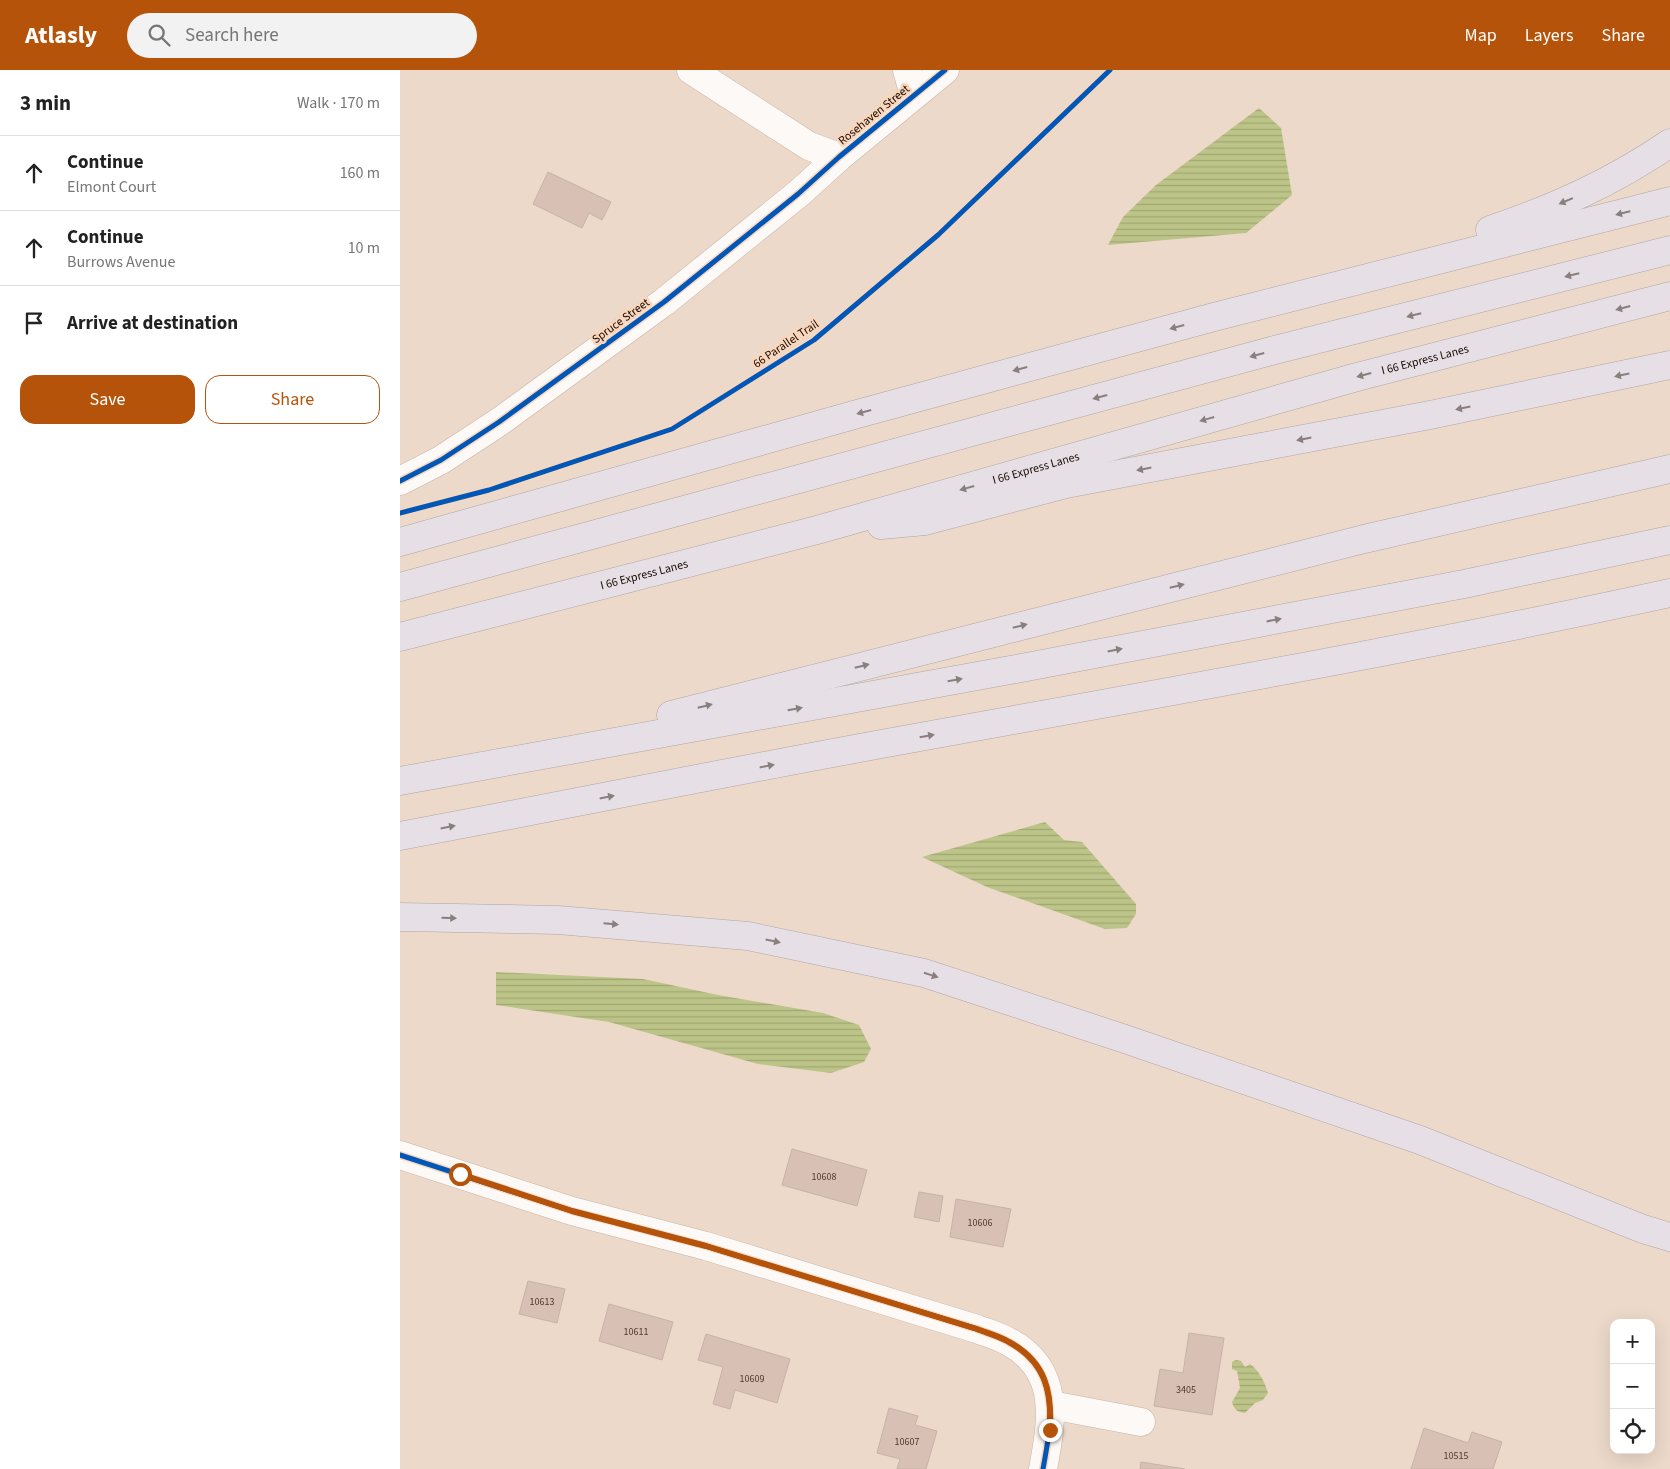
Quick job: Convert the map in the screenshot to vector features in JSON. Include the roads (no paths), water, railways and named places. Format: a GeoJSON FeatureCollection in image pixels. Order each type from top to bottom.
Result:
{"type":"FeatureCollection","features":[{"type":"Feature","properties":{"kind":"highway"},"geometry":{"type":"LineString","coordinates":[[1214,317],[1439,247],[1531,216],[1585,193],[1637,165],[1670,143]]}},
{"type":"Feature","properties":{"kind":"highway"},"geometry":{"type":"LineString","coordinates":[[400,542],[861,413],[1214,317],[1670,201]]}},
{"type":"Feature","properties":{"kind":"highway"},"geometry":{"type":"LineString","coordinates":[[400,587],[1271,351],[1670,250]]}},
{"type":"Feature","properties":{"kind":"highway","name":"I 66 Express Lanes"},"geometry":{"type":"LineString","coordinates":[[400,637],[817,530],[1357,377],[1670,296]]}},
{"type":"Feature","properties":{"kind":"highway"},"geometry":{"type":"LineString","coordinates":[[817,530],[926,521],[1066,484],[1440,413],[1670,365]]}},
{"type":"Feature","properties":{"kind":"highway"},"geometry":{"type":"LineString","coordinates":[[437,774],[1364,539],[1670,469]]}},
{"type":"Feature","properties":{"kind":"highway"},"geometry":{"type":"LineString","coordinates":[[400,781],[1016,669],[1464,584],[1670,540]]}},
{"type":"Feature","properties":{"kind":"highway"},"geometry":{"type":"LineString","coordinates":[[400,836],[1540,621],[1670,593]]}},
{"type":"Feature","properties":{"kind":"highway"},"geometry":{"type":"LineString","coordinates":[[400,917],[558,920],[748,936],[924,973],[1122,1038],[1420,1140],[1670,1238]]}},
{"type":"Feature","properties":{"kind":"street","name":"Rosehaven Street"},"geometry":{"type":"LineString","coordinates":[[692,70],[809,146],[839,157],[911,83],[945,70]]}},
{"type":"Feature","properties":{"kind":"street","name":"Spruce Street"},"geometry":{"type":"LineString","coordinates":[[400,481],[441,460],[499,422],[664,302],[798,194],[839,157]]}},
{"type":"Feature","properties":{"kind":"street"},"geometry":{"type":"LineString","coordinates":[[400,1155],[572,1211],[706,1246],[977,1329],[1010,1342],[1026,1354],[1038,1368],[1047,1384],[1051,1405],[1050,1430],[1043,1469]]}},
{"type":"Feature","properties":{"kind":"street"},"geometry":{"type":"LineString","coordinates":[[1051,1405],[1141,1422]]}}]}
